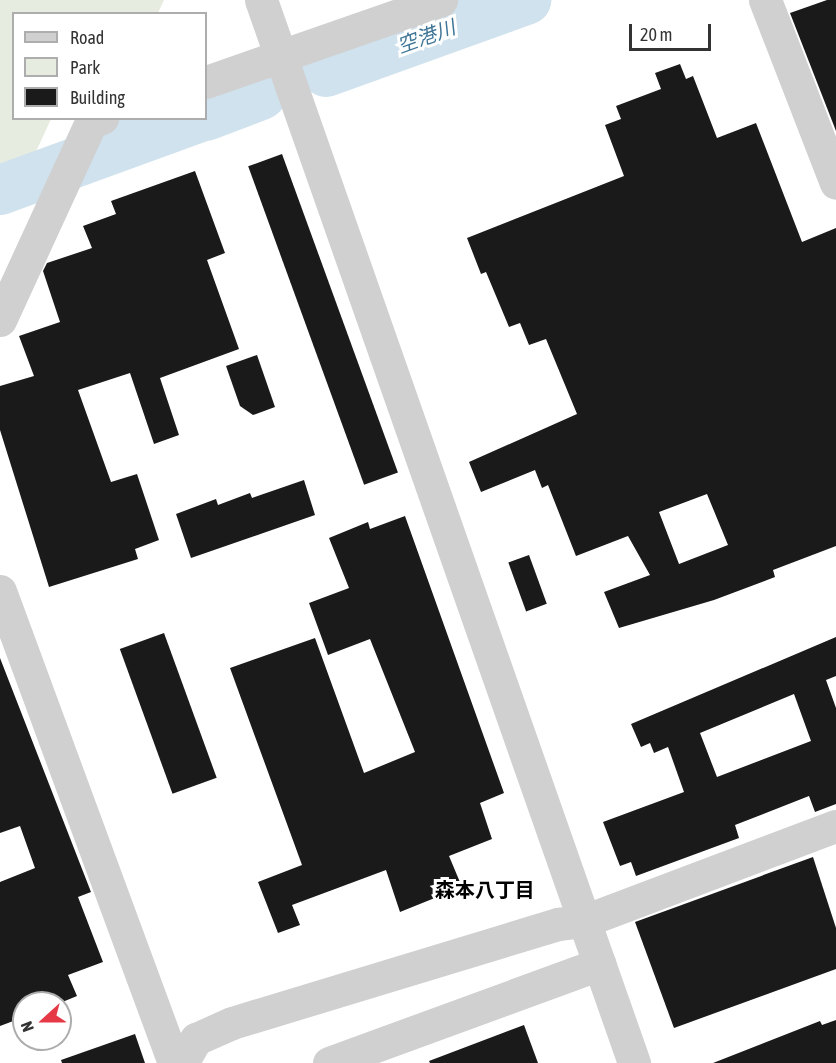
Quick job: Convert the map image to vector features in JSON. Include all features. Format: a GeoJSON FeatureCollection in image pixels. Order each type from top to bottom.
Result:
{"type":"FeatureCollection","features":[{"type":"Feature","properties":{"kind":"street"},"geometry":{"type":"LineString","coordinates":[[261,0],[634,1063]]}},
{"type":"Feature","properties":{"kind":"street"},"geometry":{"type":"LineString","coordinates":[[207,82],[441,0]]}},
{"type":"Feature","properties":{"kind":"street"},"geometry":{"type":"LineString","coordinates":[[765,0],[836,183]]}},
{"type":"Feature","properties":{"kind":"street"},"geometry":{"type":"LineString","coordinates":[[0,320],[53,200],[91,122],[96,120]]}},
{"type":"Feature","properties":{"kind":"street"},"geometry":{"type":"LineString","coordinates":[[0,591],[174,1063]]}},
{"type":"Feature","properties":{"kind":"street"},"geometry":{"type":"LineString","coordinates":[[182,1063],[196,1038],[232,1023],[558,924],[584,921],[836,826]]}},
{"type":"Feature","properties":{"kind":"street"},"geometry":{"type":"LineString","coordinates":[[328,1063],[599,964]]}},
{"type":"Feature","properties":{"kind":"green space"},"geometry":{"type":"Polygon","coordinates":[[[0,0],[164,0],[158,12],[12,12],[12,120],[51,120],[11,206],[0,211],[0,0]]]}},
{"type":"Feature","properties":{"kind":"building"},"geometry":{"type":"Polygon","coordinates":[[[827,0],[836,0],[836,131],[790,13],[827,0]]]}},
{"type":"Feature","properties":{"kind":"building"},"geometry":{"type":"Polygon","coordinates":[[[680,64],[686,79],[693,76],[717,138],[756,123],[802,242],[836,228],[836,546],[773,570],[775,577],[714,600],[619,628],[604,592],[650,575],[628,536],[576,556],[548,485],[542,488],[535,470],[481,492],[469,462],[577,414],[546,339],[529,345],[520,323],[509,327],[486,272],[481,274],[467,238],[624,176],[605,125],[621,119],[616,106],[661,89],[655,73],[680,64]],[[707,494],[659,512],[679,564],[728,545],[707,494]]]}},
{"type":"Feature","properties":{"kind":"building"},"geometry":{"type":"Polygon","coordinates":[[[282,154],[398,473],[364,485],[248,166],[282,154]]]}},
{"type":"Feature","properties":{"kind":"building"},"geometry":{"type":"Polygon","coordinates":[[[195,171],[225,253],[207,260],[239,349],[160,378],[179,435],[154,444],[130,373],[78,390],[111,482],[137,474],[159,540],[135,549],[138,559],[49,587],[0,430],[0,386],[34,376],[19,336],[60,322],[43,271],[47,263],[92,248],[83,226],[116,214],[111,201],[195,171]]]}},
{"type":"Feature","properties":{"kind":"building"},"geometry":{"type":"Polygon","coordinates":[[[257,355],[275,407],[253,415],[240,406],[226,366],[257,355]]]}},
{"type":"Feature","properties":{"kind":"building"},"geometry":{"type":"Polygon","coordinates":[[[304,480],[315,515],[191,558],[176,514],[216,499],[218,505],[250,493],[252,498],[304,480]]]}},
{"type":"Feature","properties":{"kind":"building"},"geometry":{"type":"Polygon","coordinates":[[[405,516],[504,793],[480,803],[492,839],[449,856],[462,887],[400,912],[386,870],[292,905],[300,925],[278,933],[258,882],[302,865],[230,668],[315,638],[364,773],[415,752],[370,639],[328,655],[309,603],[349,588],[329,538],[368,522],[370,529],[405,516]]]}},
{"type":"Feature","properties":{"kind":"building"},"geometry":{"type":"Polygon","coordinates":[[[529,555],[547,604],[526,611],[508,563],[529,555]]]}},
{"type":"Feature","properties":{"kind":"building"},"geometry":{"type":"Polygon","coordinates":[[[164,633],[217,778],[173,794],[120,649],[164,633]]]}},
{"type":"Feature","properties":{"kind":"building"},"geometry":{"type":"Polygon","coordinates":[[[836,637],[836,676],[826,680],[836,708],[836,804],[815,812],[809,796],[735,825],[739,838],[636,876],[631,862],[620,866],[603,822],[684,792],[668,747],[654,753],[650,743],[641,747],[631,724],[836,637]],[[794,694],[700,733],[717,777],[811,741],[794,694]]]}},
{"type":"Feature","properties":{"kind":"building"},"geometry":{"type":"Polygon","coordinates":[[[0,658],[91,892],[78,897],[103,962],[68,975],[77,996],[72,998],[72,991],[12,991],[12,1022],[0,1026],[0,882],[35,868],[20,826],[0,833],[0,658]]]}},
{"type":"Feature","properties":{"kind":"building"},"geometry":{"type":"Polygon","coordinates":[[[813,857],[836,928],[836,969],[674,1028],[635,922],[813,857]]]}},
{"type":"Feature","properties":{"kind":"building"},"geometry":{"type":"Polygon","coordinates":[[[836,1020],[836,1063],[713,1063],[820,1021],[822,1025],[836,1020]]]}},
{"type":"Feature","properties":{"kind":"building"},"geometry":{"type":"Polygon","coordinates":[[[524,1025],[538,1063],[430,1063],[429,1061],[524,1025]]]}},
{"type":"Feature","properties":{"kind":"building"},"geometry":{"type":"Polygon","coordinates":[[[135,1034],[145,1063],[62,1063],[61,1060],[135,1034]]]}},
{"type":"Feature","properties":{"kind":"waterway","name":"空港川"},"geometry":{"type":"LineString","coordinates":[[326,72],[526,0]]}},
{"type":"Feature","properties":{"kind":"waterway","name":"空港川"},"geometry":{"type":"LineString","coordinates":[[207,116],[261,95]]}},
{"type":"Feature","properties":{"kind":"waterway","name":"空港川"},"geometry":{"type":"LineString","coordinates":[[0,190],[192,120]]}},
{"type":"Feature","properties":{"kind":"district","name":"森本八丁目"},"geometry":{"type":"Point","coordinates":[485,889]}}]}
